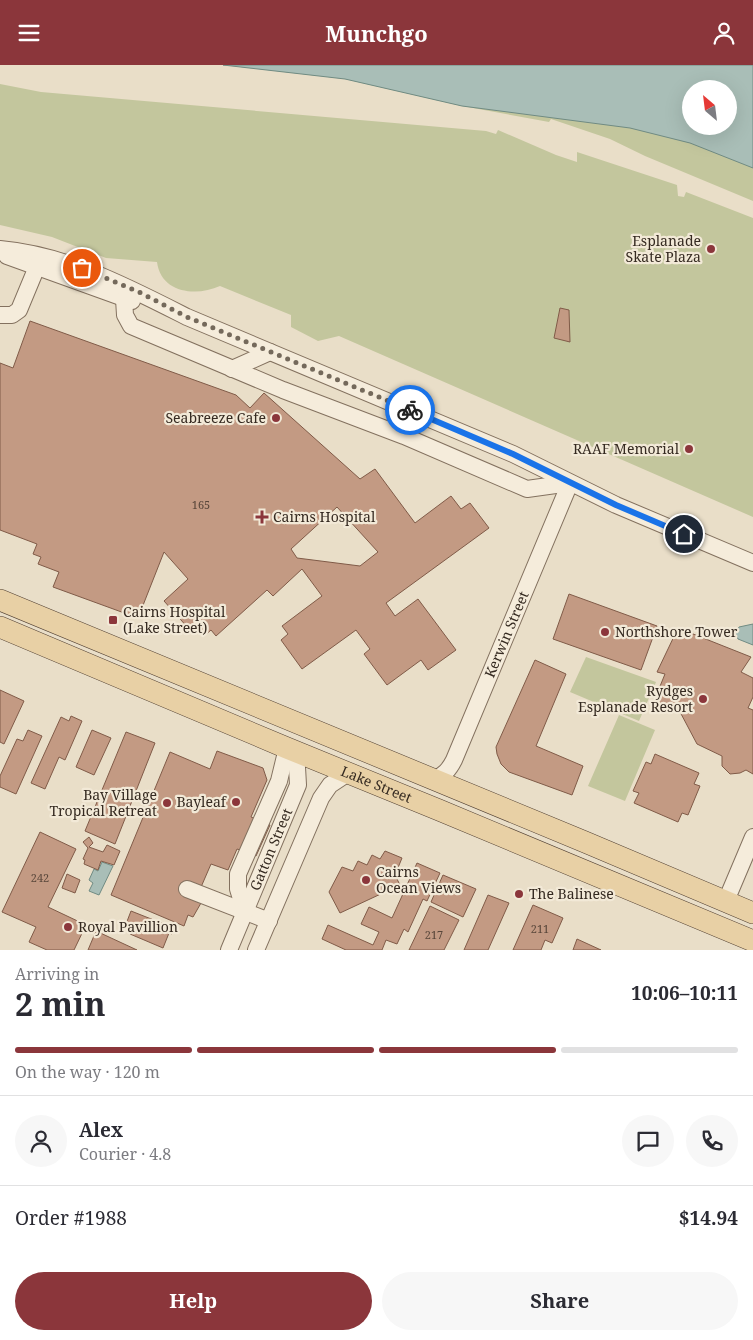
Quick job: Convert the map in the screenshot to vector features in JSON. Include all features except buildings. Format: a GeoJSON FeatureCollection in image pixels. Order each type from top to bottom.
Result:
{"type":"FeatureCollection","features":[{"type":"Feature","properties":{"kind":"main road","name":"Lake Street"},"geometry":{"type":"LineString","coordinates":[[0,600],[753,913]]}},
{"type":"Feature","properties":{"kind":"main road","name":"Lake Street"},"geometry":{"type":"LineString","coordinates":[[0,627],[753,941]]}},
{"type":"Feature","properties":{"kind":"main road"},"geometry":{"type":"LineString","coordinates":[[574,867],[585,842]]}},
{"type":"Feature","properties":{"kind":"street"},"geometry":{"type":"LineString","coordinates":[[0,249],[39,261],[124,299],[187,317]]}},
{"type":"Feature","properties":{"kind":"street"},"geometry":{"type":"LineString","coordinates":[[0,253],[82,268],[139,292],[187,317],[513,454],[616,505],[753,563]]}},
{"type":"Feature","properties":{"kind":"street"},"geometry":{"type":"LineString","coordinates":[[0,315],[12,315],[19,310],[39,261]]}},
{"type":"Feature","properties":{"kind":"street"},"geometry":{"type":"LineString","coordinates":[[124,299],[125,315],[131,326],[232,369],[423,445],[527,489],[570,483]]}},
{"type":"Feature","properties":{"kind":"street"},"geometry":{"type":"LineString","coordinates":[[232,369],[270,352]]}},
{"type":"Feature","properties":{"kind":"street"},"geometry":{"type":"LineString","coordinates":[[423,445],[450,427]]}},
{"type":"Feature","properties":{"kind":"street","name":"Kerwin Street"},"geometry":{"type":"LineString","coordinates":[[434,780],[449,769],[454,760],[570,483]]}},
{"type":"Feature","properties":{"kind":"street","name":"Gatton Street"},"geometry":{"type":"LineString","coordinates":[[229,950],[298,785],[297,767],[287,748]]}},
{"type":"Feature","properties":{"kind":"street","name":"Gatton Street"},"geometry":{"type":"LineString","coordinates":[[256,950],[321,798],[330,785],[348,773]]}},
{"type":"Feature","properties":{"kind":"street"},"geometry":{"type":"LineString","coordinates":[[726,901],[753,837]]}},
{"type":"Feature","properties":{"kind":"street"},"geometry":{"type":"LineString","coordinates":[[187,889],[269,921]]}},
{"type":"Feature","properties":{"kind":"green space"},"geometry":{"type":"Polygon","coordinates":[[[223,65],[753,65],[753,201],[645,156],[610,139],[551,119],[549,122],[462,106],[345,79],[223,65]]]}},
{"type":"Feature","properties":{"kind":"green space"},"geometry":{"type":"Polygon","coordinates":[[[0,84],[41,92],[486,131],[496,134],[498,130],[577,162],[577,152],[677,185],[678,196],[684,197],[686,192],[753,218],[753,517],[339,336],[318,341],[291,327],[291,315],[220,286],[201,291],[181,290],[165,280],[157,262],[106,258],[52,237],[0,225],[0,84]]]}},
{"type":"Feature","properties":{"kind":"green space"},"geometry":{"type":"Polygon","coordinates":[[[586,657],[656,682],[639,721],[570,692],[586,657]]]}},
{"type":"Feature","properties":{"kind":"green space"},"geometry":{"type":"Polygon","coordinates":[[[619,715],[655,730],[625,801],[588,786],[619,715]]]}},
{"type":"Feature","properties":{"kind":"water"},"geometry":{"type":"Polygon","coordinates":[[[223,65],[753,65],[753,168],[690,143],[630,128],[462,106],[345,79],[223,65]]]}},
{"type":"Feature","properties":{"kind":"water"},"geometry":{"type":"Polygon","coordinates":[[[753,624],[753,645],[738,639],[735,633],[739,627],[753,624]]]}},
{"type":"Feature","properties":{"kind":"water"},"geometry":{"type":"Polygon","coordinates":[[[102,862],[113,866],[99,895],[89,891],[93,883],[89,880],[94,869],[98,871],[102,862]]]}},
{"type":"Feature","properties":{"kind":"way so far"},"geometry":{"type":"LineString","coordinates":[[82,268],[139,292],[187,317],[410,410]]}},
{"type":"Feature","properties":{"kind":"place","name":"Esplanade Skate Plaza"},"geometry":{"type":"Point","coordinates":[711,249]}},
{"type":"Feature","properties":{"kind":"place","name":"Seabreeze Cafe"},"geometry":{"type":"Point","coordinates":[276,418]}},
{"type":"Feature","properties":{"kind":"place","name":"RAAF Memorial"},"geometry":{"type":"Point","coordinates":[689,449]}},
{"type":"Feature","properties":{"kind":"place","name":"Cairns Hospital"},"geometry":{"type":"Point","coordinates":[262,517]}},
{"type":"Feature","properties":{"kind":"place","name":"Cairns Hospital (Lake Street)"},"geometry":{"type":"Point","coordinates":[113,620]}},
{"type":"Feature","properties":{"kind":"place","name":"Northshore Tower"},"geometry":{"type":"Point","coordinates":[605,632]}},
{"type":"Feature","properties":{"kind":"place","name":"Rydges Esplanade Resort"},"geometry":{"type":"Point","coordinates":[703,699]}},
{"type":"Feature","properties":{"kind":"place","name":"Bayleaf"},"geometry":{"type":"Point","coordinates":[236,802]}},
{"type":"Feature","properties":{"kind":"place","name":"Bay Village Tropical Retreat"},"geometry":{"type":"Point","coordinates":[167,803]}},
{"type":"Feature","properties":{"kind":"place","name":"Cairns Ocean Views"},"geometry":{"type":"Point","coordinates":[366,880]}},
{"type":"Feature","properties":{"kind":"place","name":"The Balinese"},"geometry":{"type":"Point","coordinates":[519,894]}},
{"type":"Feature","properties":{"kind":"place","name":"Royal Pavillion"},"geometry":{"type":"Point","coordinates":[68,927]}},
{"type":"Feature","properties":{"kind":"route"},"geometry":{"type":"LineString","coordinates":[[410,410],[513,454],[616,505],[684,534]]}}]}
